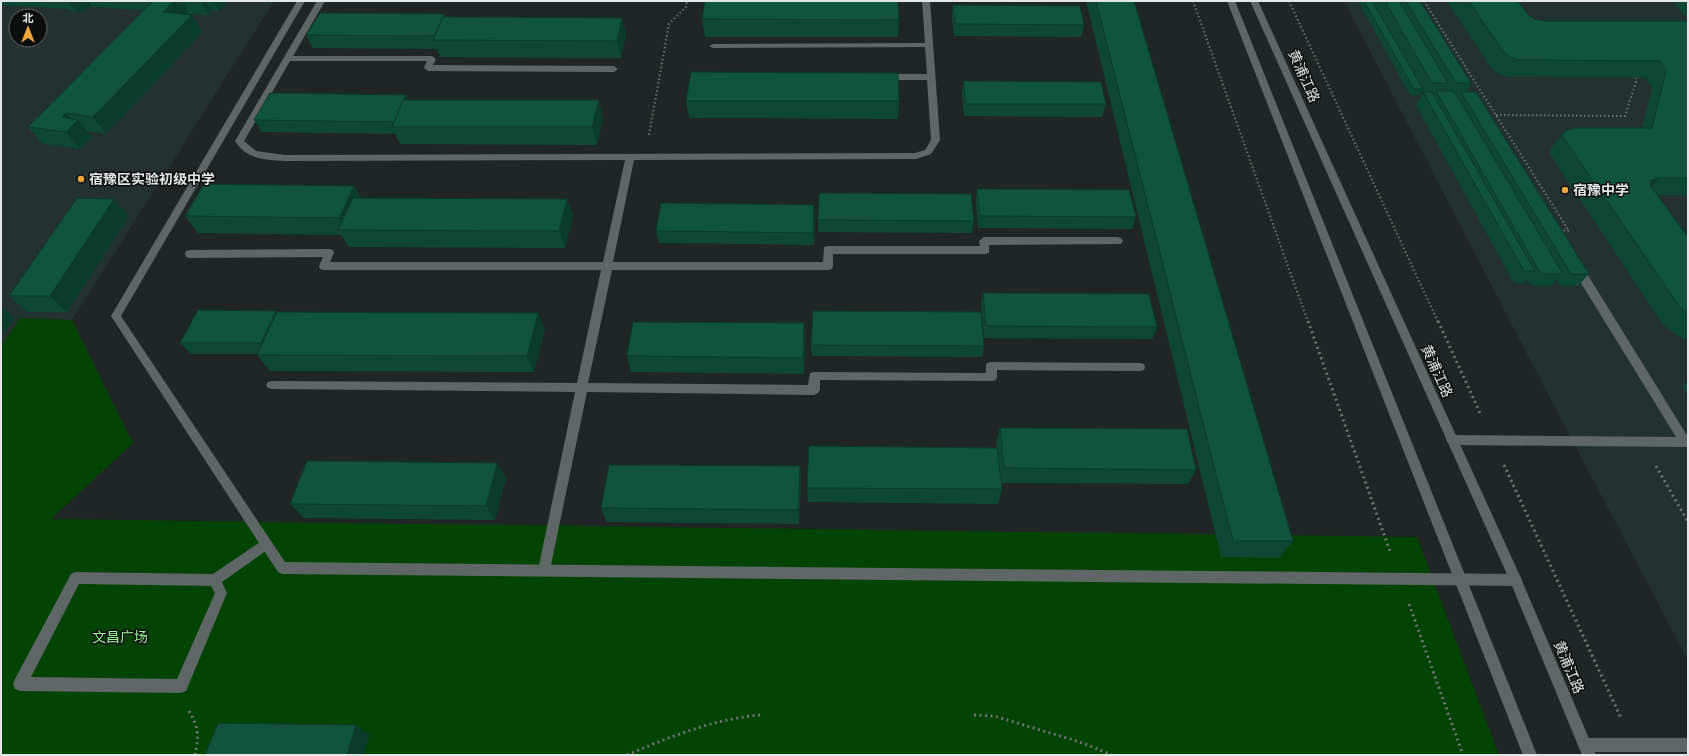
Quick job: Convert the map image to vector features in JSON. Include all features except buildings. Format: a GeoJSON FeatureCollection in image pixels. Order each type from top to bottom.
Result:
{"type":"FeatureCollection","features":[{"type":"Feature","properties":{"kind":"street"},"geometry":{"type":"LineString","coordinates":[[301,1],[116,316],[282,568],[1516,580]]}},
{"type":"Feature","properties":{"kind":"street"},"geometry":{"type":"LineString","coordinates":[[321,1],[239,141],[243,148],[259,157],[916,156],[928,152],[936,140],[926,1]]}},
{"type":"Feature","properties":{"kind":"street"},"geometry":{"type":"LineString","coordinates":[[1231,1],[1530,755]]}},
{"type":"Feature","properties":{"kind":"street","name":"黄浦江路"},"geometry":{"type":"LineString","coordinates":[[1254,1],[1516,580],[1587,750]]}},
{"type":"Feature","properties":{"kind":"street"},"geometry":{"type":"LineString","coordinates":[[713,46],[929,45]]}},
{"type":"Feature","properties":{"kind":"street"},"geometry":{"type":"LineString","coordinates":[[288,58],[432,59],[428,68],[614,69]]}},
{"type":"Feature","properties":{"kind":"street"},"geometry":{"type":"LineString","coordinates":[[876,77],[931,77]]}},
{"type":"Feature","properties":{"kind":"street"},"geometry":{"type":"LineString","coordinates":[[544,570],[630,157]]}},
{"type":"Feature","properties":{"kind":"street"},"geometry":{"type":"LineString","coordinates":[[1554,230],[1686,442]]}},
{"type":"Feature","properties":{"kind":"street"},"geometry":{"type":"LineString","coordinates":[[190,254],[329,253],[324,266],[828,266],[828,250],[985,250],[984,242],[1118,242]]}},
{"type":"Feature","properties":{"kind":"street"},"geometry":{"type":"LineString","coordinates":[[272,385],[814,390],[814,376],[992,377],[991,366],[1140,367]]}},
{"type":"Feature","properties":{"kind":"street"},"geometry":{"type":"LineString","coordinates":[[1452,440],[1686,442]]}},
{"type":"Feature","properties":{"kind":"street"},"geometry":{"type":"LineString","coordinates":[[215,580],[221,594],[181,686],[20,684],[75,578],[215,580],[266,544]]}},
{"type":"Feature","properties":{"kind":"street"},"geometry":{"type":"LineString","coordinates":[[1587,750],[1634,745],[1688,745]]}},
{"type":"Feature","properties":{"kind":"path"},"geometry":{"type":"LineString","coordinates":[[646,157],[669,24],[686,7],[687,1]]}},
{"type":"Feature","properties":{"kind":"path"},"geometry":{"type":"LineString","coordinates":[[1193,1],[1463,755]]}},
{"type":"Feature","properties":{"kind":"path"},"geometry":{"type":"LineString","coordinates":[[1289,1],[1634,745]]}},
{"type":"Feature","properties":{"kind":"path"},"geometry":{"type":"LineString","coordinates":[[1424,1],[1569,231],[1554,230]]}},
{"type":"Feature","properties":{"kind":"path"},"geometry":{"type":"LineString","coordinates":[[1496,115],[1625,116],[1636,82],[1636,74]]}},
{"type":"Feature","properties":{"kind":"path"},"geometry":{"type":"LineString","coordinates":[[1642,442],[1688,522]]}},
{"type":"Feature","properties":{"kind":"path"},"geometry":{"type":"LineString","coordinates":[[155,686],[187,709],[196,723],[200,736],[195,755]]}},
{"type":"Feature","properties":{"kind":"path"},"geometry":{"type":"LineString","coordinates":[[627,755],[680,734],[739,716],[760,715]]}},
{"type":"Feature","properties":{"kind":"path"},"geometry":{"type":"LineString","coordinates":[[974,715],[994,716],[1080,742],[1112,755]]}},
{"type":"Feature","properties":{"kind":"shaded area","name":"宿豫区实验初级中学"},"geometry":{"type":"Polygon","coordinates":[[[1,1],[274,1],[72,320],[21,318],[1,347],[1,1]]]}},
{"type":"Feature","properties":{"kind":"shaded area","name":"宿豫中学"},"geometry":{"type":"Polygon","coordinates":[[[1344,1],[1688,1],[1688,660],[1540,379],[1344,1]]]}},
{"type":"Feature","properties":{"kind":"green space","name":"文昌广场"},"geometry":{"type":"Polygon","coordinates":[[[20,318],[72,320],[133,443],[51,519],[1417,537],[1499,755],[1,755],[1,347],[20,318]]]}},
{"type":"Feature","properties":{"kind":"place","name":"宿豫区实验初级中学"},"geometry":{"type":"Point","coordinates":[81,179]}},
{"type":"Feature","properties":{"kind":"place","name":"宿豫中学"},"geometry":{"type":"Point","coordinates":[1565,190]}}]}
